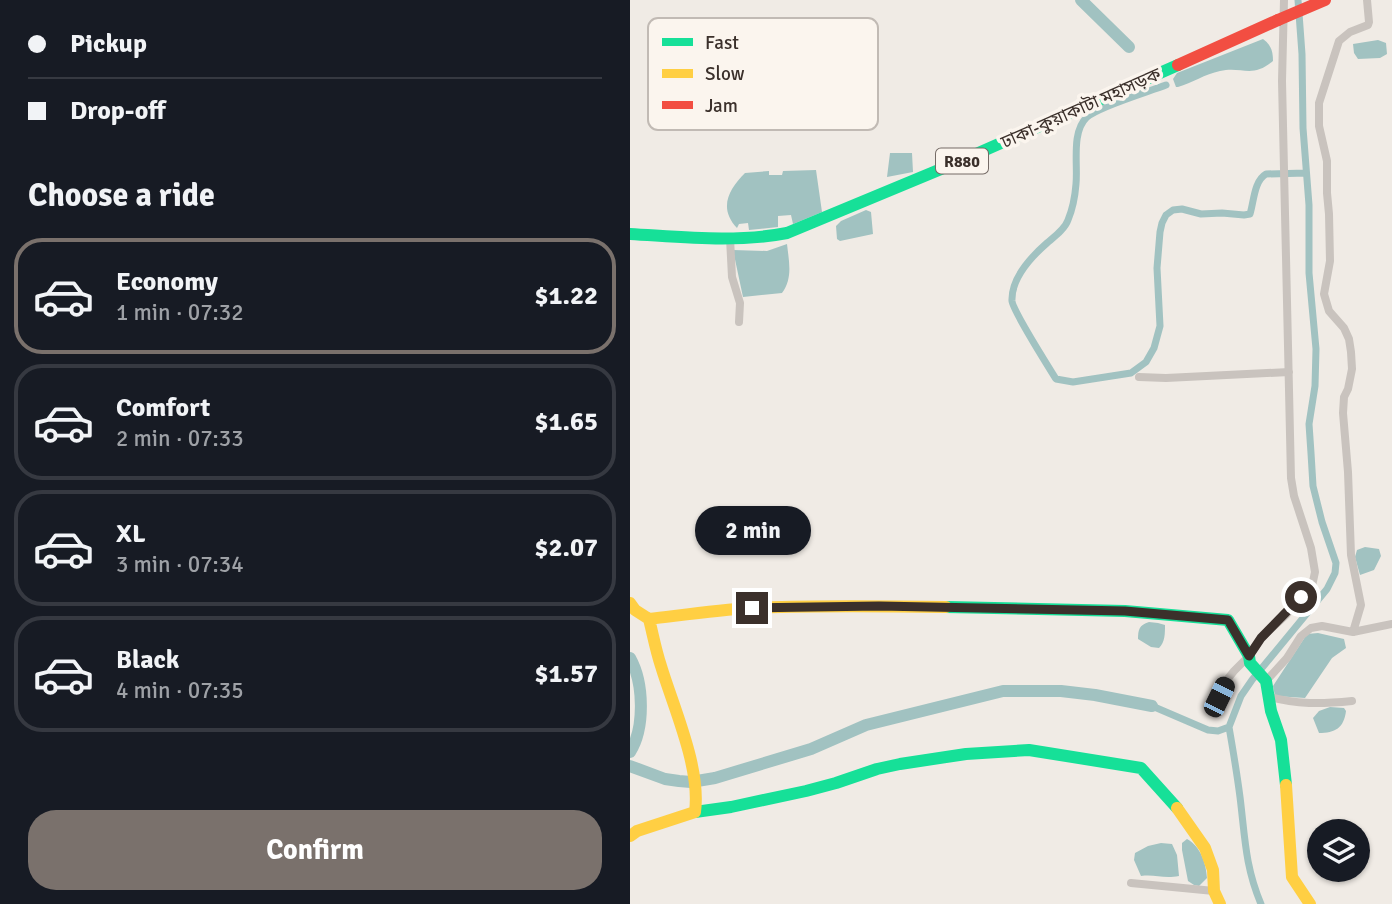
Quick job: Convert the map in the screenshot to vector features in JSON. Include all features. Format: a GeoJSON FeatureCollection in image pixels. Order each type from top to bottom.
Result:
{"type":"FeatureCollection","features":[{"type":"Feature","properties":{"kind":"street"},"geometry":{"type":"LineString","coordinates":[[1211,712],[1226,681],[1250,660],[1261,638],[1312,586],[1315,572],[1291,478],[1282,80],[1284,0]]}},
{"type":"Feature","properties":{"kind":"street","name":"ঢাকা-কুয়াকাটা মহাসড়ক"},"geometry":{"type":"LineString","coordinates":[[630,234],[759,238],[787,233],[1055,120],[1325,0]]}},
{"type":"Feature","properties":{"kind":"street"},"geometry":{"type":"LineString","coordinates":[[1353,632],[1360,605],[1351,555],[1343,413],[1344,397],[1352,369],[1351,352],[1344,328],[1325,304],[1324,294],[1330,261],[1329,214],[1326,193],[1327,161],[1319,126],[1318,103],[1339,41],[1350,32],[1368,25],[1367,0]]}},
{"type":"Feature","properties":{"kind":"street"},"geometry":{"type":"LineString","coordinates":[[730,238],[732,277],[740,303],[739,322]]}},
{"type":"Feature","properties":{"kind":"street"},"geometry":{"type":"LineString","coordinates":[[1139,377],[1289,372]]}},
{"type":"Feature","properties":{"kind":"street"},"geometry":{"type":"LineString","coordinates":[[630,603],[635,610],[649,619],[702,612],[879,606],[1125,611],[1228,620],[1250,660],[1266,681],[1267,696],[1283,753],[1292,877],[1310,904]]}},
{"type":"Feature","properties":{"kind":"street"},"geometry":{"type":"LineString","coordinates":[[649,619],[691,764],[698,805],[695,812]]}},
{"type":"Feature","properties":{"kind":"street"},"geometry":{"type":"LineString","coordinates":[[1266,681],[1287,658],[1301,636],[1311,628],[1322,626],[1353,632],[1392,624]]}},
{"type":"Feature","properties":{"kind":"street"},"geometry":{"type":"LineString","coordinates":[[1267,696],[1307,703],[1352,701]]}},
{"type":"Feature","properties":{"kind":"street"},"geometry":{"type":"LineString","coordinates":[[630,836],[695,812],[806,791],[900,764],[966,754],[1015,751],[1064,755],[1141,768],[1176,807],[1205,848],[1213,870],[1214,891],[1220,904]]}},
{"type":"Feature","properties":{"kind":"street"},"geometry":{"type":"LineString","coordinates":[[1131,883],[1214,891]]}},
{"type":"Feature","properties":{"kind":"water"},"geometry":{"type":"Polygon","coordinates":[[[1263,39],[1270,46],[1273,57],[1273,61],[1266,66],[1253,71],[1220,71],[1176,87],[1173,79],[1177,73],[1263,39]]]}},
{"type":"Feature","properties":{"kind":"water"},"geometry":{"type":"Polygon","coordinates":[[[1378,40],[1386,43],[1387,54],[1380,58],[1358,59],[1353,44],[1378,40]]]}},
{"type":"Feature","properties":{"kind":"water"},"geometry":{"type":"Polygon","coordinates":[[[890,153],[912,153],[913,172],[887,177],[890,153]]]}},
{"type":"Feature","properties":{"kind":"water"},"geometry":{"type":"Polygon","coordinates":[[[816,170],[822,212],[793,224],[791,215],[778,216],[778,227],[749,230],[748,223],[739,224],[737,228],[731,221],[727,206],[730,192],[745,173],[769,171],[769,175],[782,175],[783,171],[816,170]]]}},
{"type":"Feature","properties":{"kind":"water"},"geometry":{"type":"Polygon","coordinates":[[[866,210],[871,212],[873,234],[840,241],[837,239],[836,226],[841,221],[866,210]]]}},
{"type":"Feature","properties":{"kind":"water"},"geometry":{"type":"Polygon","coordinates":[[[787,244],[789,276],[782,293],[743,297],[733,250],[767,251],[787,244]]]}},
{"type":"Feature","properties":{"kind":"water"},"geometry":{"type":"Polygon","coordinates":[[[1365,547],[1379,549],[1381,556],[1374,570],[1360,575],[1355,557],[1357,550],[1365,547]]]}},
{"type":"Feature","properties":{"kind":"water"},"geometry":{"type":"Polygon","coordinates":[[[1149,622],[1165,625],[1164,640],[1159,648],[1151,647],[1138,639],[1140,628],[1149,622]]]}},
{"type":"Feature","properties":{"kind":"water"},"geometry":{"type":"Polygon","coordinates":[[[1318,633],[1344,639],[1346,648],[1332,658],[1305,698],[1275,696],[1273,686],[1307,634],[1318,633]]]}},
{"type":"Feature","properties":{"kind":"water"},"geometry":{"type":"Polygon","coordinates":[[[1330,707],[1344,708],[1346,711],[1343,722],[1334,731],[1319,733],[1313,718],[1319,711],[1330,707]]]}},
{"type":"Feature","properties":{"kind":"water"},"geometry":{"type":"Polygon","coordinates":[[[1187,839],[1199,851],[1205,867],[1207,878],[1199,886],[1188,881],[1182,850],[1182,843],[1187,839]]]}},
{"type":"Feature","properties":{"kind":"water"},"geometry":{"type":"Polygon","coordinates":[[[1161,843],[1172,844],[1177,855],[1179,876],[1141,876],[1134,860],[1135,853],[1161,843]]]}},
{"type":"Feature","properties":{"kind":"waterway"},"geometry":{"type":"LineString","coordinates":[[1081,0],[1129,47]]}},
{"type":"Feature","properties":{"kind":"waterway"},"geometry":{"type":"LineString","coordinates":[[1152,706],[1208,730],[1218,731],[1229,727],[1241,696],[1252,680],[1327,589],[1335,573],[1336,563],[1313,486],[1309,424],[1315,386],[1316,349],[1309,273],[1309,205],[1298,0]]}},
{"type":"Feature","properties":{"kind":"waterway"},"geometry":{"type":"LineString","coordinates":[[1166,85],[1102,108],[1082,123],[1076,149],[1075,193],[1067,223],[1029,261],[1015,284],[1012,301],[1014,307],[1056,379],[1073,382],[1131,373],[1146,362],[1154,348],[1160,326],[1157,268],[1160,232],[1166,215],[1173,210],[1182,209],[1201,214],[1250,214],[1257,186],[1266,174],[1306,173]]}},
{"type":"Feature","properties":{"kind":"waterway"},"geometry":{"type":"LineString","coordinates":[[630,658],[638,680],[641,705],[638,731],[630,752]]}},
{"type":"Feature","properties":{"kind":"waterway"},"geometry":{"type":"LineString","coordinates":[[630,766],[665,779],[679,781],[715,778],[811,749],[866,725],[1003,691],[1061,691],[1152,706]]}},
{"type":"Feature","properties":{"kind":"waterway"},"geometry":{"type":"LineString","coordinates":[[1229,727],[1249,864],[1261,904]]}},
{"type":"Feature","properties":{"kind":"traffic: fast"},"geometry":{"type":"LineString","coordinates":[[630,234],[728,239],[787,233],[958,162],[1178,65]]}},
{"type":"Feature","properties":{"kind":"traffic: fast"},"geometry":{"type":"LineString","coordinates":[[946,607],[1125,611],[1228,620],[1249,656],[1250,663],[1266,681],[1271,711],[1281,740],[1286,785]]}},
{"type":"Feature","properties":{"kind":"traffic: fast"},"geometry":{"type":"LineString","coordinates":[[695,812],[806,791],[900,764],[966,754],[1029,750],[1141,768],[1177,808]]}},
{"type":"Feature","properties":{"kind":"traffic: slow"},"geometry":{"type":"LineString","coordinates":[[630,603],[635,610],[649,619],[690,758],[696,795],[695,812],[637,831],[630,836]]}},
{"type":"Feature","properties":{"kind":"traffic: slow"},"geometry":{"type":"LineString","coordinates":[[649,619],[751,608],[946,607]]}},
{"type":"Feature","properties":{"kind":"traffic: slow"},"geometry":{"type":"LineString","coordinates":[[1286,785],[1292,877],[1310,904]]}},
{"type":"Feature","properties":{"kind":"traffic: slow"},"geometry":{"type":"LineString","coordinates":[[1177,808],[1205,848],[1213,870],[1214,891],[1220,904]]}},
{"type":"Feature","properties":{"kind":"traffic: jam"},"geometry":{"type":"LineString","coordinates":[[1278,20],[1325,0]]}},
{"type":"Feature","properties":{"kind":"traffic: jam"},"geometry":{"type":"LineString","coordinates":[[1178,65],[1278,20]]}},
{"type":"Feature","properties":{"kind":"route"},"geometry":{"type":"LineString","coordinates":[[752,608],[879,606],[1125,611],[1228,620],[1249,656],[1261,638],[1301,597]]}}]}
